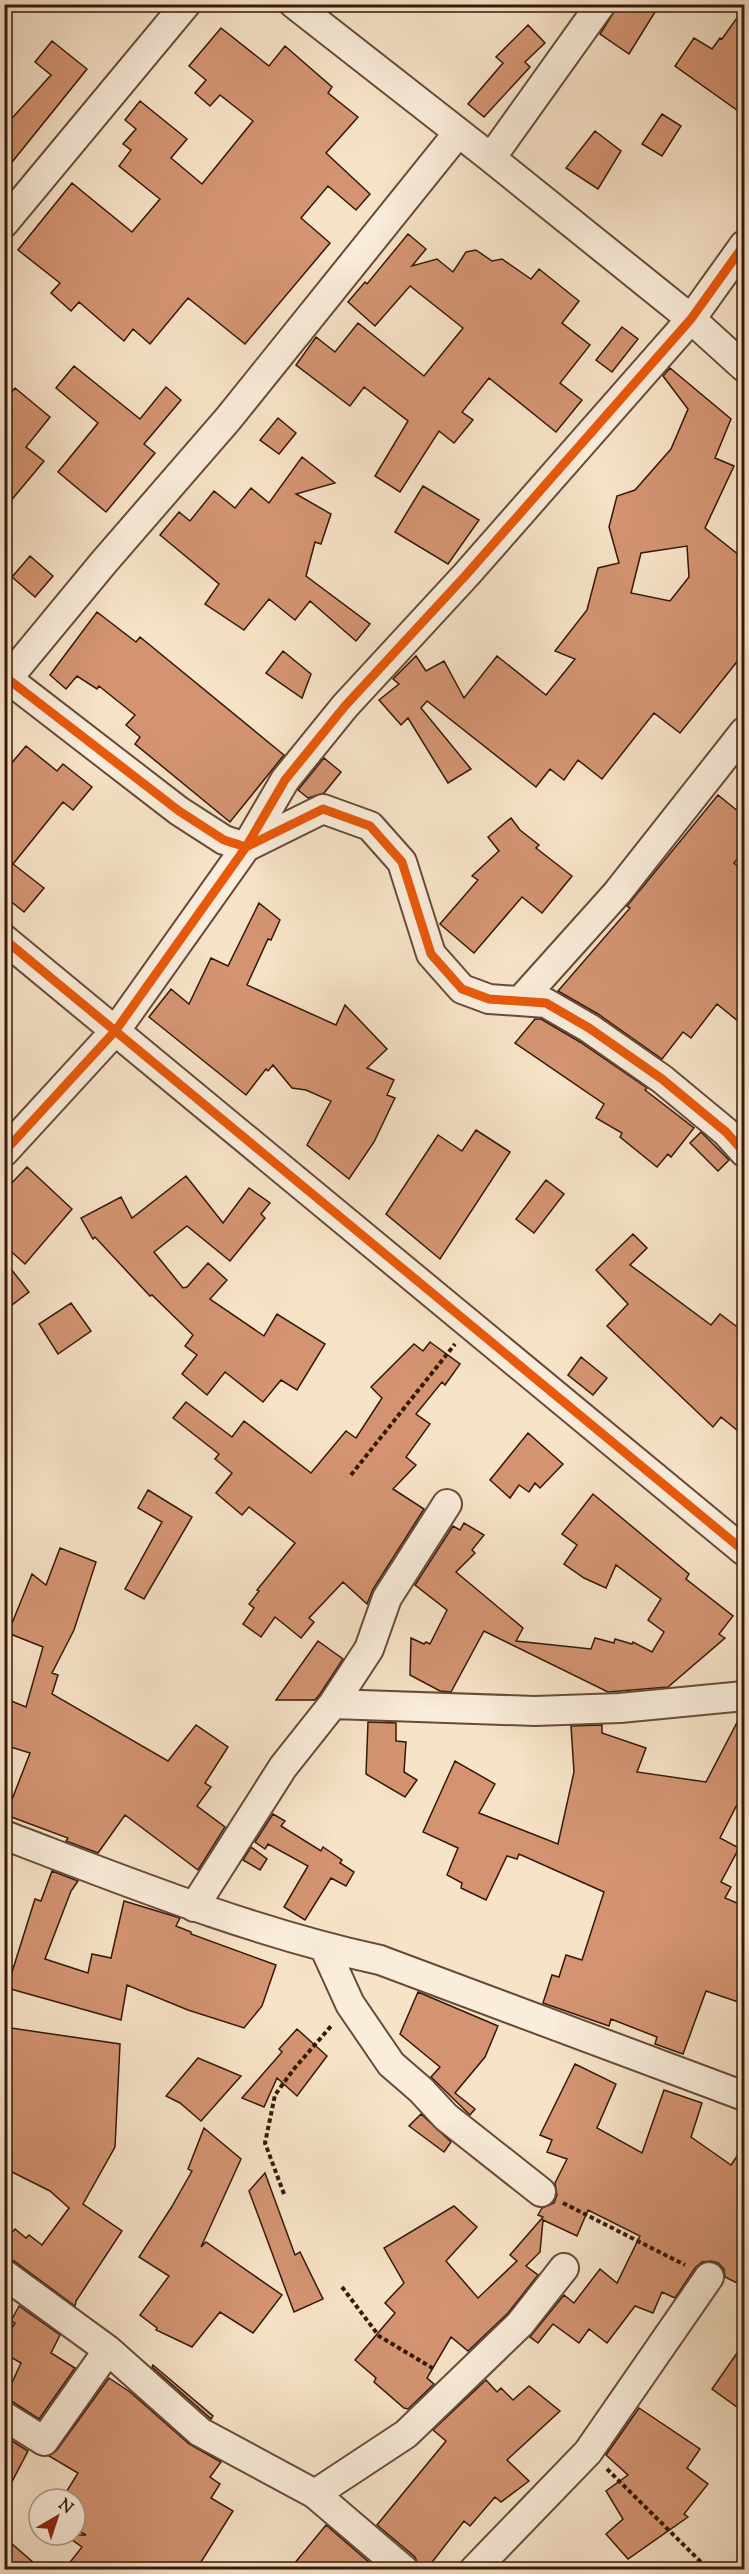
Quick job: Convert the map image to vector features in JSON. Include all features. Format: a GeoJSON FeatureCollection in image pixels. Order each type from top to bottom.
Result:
{"type":"FeatureCollection","features":[{"type":"Feature","properties":{"kind":"street"},"geometry":{"type":"LineString","coordinates":[[4,223],[186,4]]}},
{"type":"Feature","properties":{"kind":"street"},"geometry":{"type":"LineString","coordinates":[[294,4],[491,158],[691,319],[744,367]]}},
{"type":"Feature","properties":{"kind":"street"},"geometry":{"type":"LineString","coordinates":[[491,158],[601,4]]}},
{"type":"Feature","properties":{"kind":"street"},"geometry":{"type":"LineString","coordinates":[[458,133],[228,420],[6,679],[179,811],[224,840],[246,846],[323,809],[370,826],[402,862],[431,954],[462,989],[489,999],[521,1000],[546,1004],[590,1028],[671,1087],[726,1132],[744,1152]]}},
{"type":"Feature","properties":{"kind":"street"},"geometry":{"type":"LineString","coordinates":[[4,1152],[116,1030],[246,846],[285,780],[345,705],[466,575],[691,319],[744,245]]}},
{"type":"Feature","properties":{"kind":"street"},"geometry":{"type":"LineString","coordinates":[[521,1000],[617,893],[744,732]]}},
{"type":"Feature","properties":{"kind":"street"},"geometry":{"type":"LineString","coordinates":[[4,939],[744,1551]]}},
{"type":"Feature","properties":{"kind":"street"},"geometry":{"type":"LineString","coordinates":[[194,1907],[282,1767],[333,1704],[369,1649],[387,1598],[447,1504]]}},
{"type":"Feature","properties":{"kind":"street"},"geometry":{"type":"LineString","coordinates":[[333,1704],[535,1711],[621,1708],[744,1696]]}},
{"type":"Feature","properties":{"kind":"street"},"geometry":{"type":"LineString","coordinates":[[4,1835],[194,1907],[325,1949],[380,1960],[744,2096]]}},
{"type":"Feature","properties":{"kind":"street"},"geometry":{"type":"LineString","coordinates":[[325,1949],[350,2004],[391,2064],[421,2090],[446,2117],[541,2192]]}},
{"type":"Feature","properties":{"kind":"street"},"geometry":{"type":"LineString","coordinates":[[315,2494],[406,2434],[520,2324],[564,2268]]}},
{"type":"Feature","properties":{"kind":"street"},"geometry":{"type":"LineString","coordinates":[[4,2274],[108,2350],[200,2432],[315,2494],[404,2570]]}},
{"type":"Feature","properties":{"kind":"street"},"geometry":{"type":"LineString","coordinates":[[474,2570],[588,2452],[709,2277]]}},
{"type":"Feature","properties":{"kind":"street"},"geometry":{"type":"LineString","coordinates":[[4,2416],[44,2441],[108,2350]]}},
{"type":"Feature","properties":{"kind":"path"},"geometry":{"type":"LineString","coordinates":[[351,1475],[436,1365],[471,1326]]}},
{"type":"Feature","properties":{"kind":"path"},"geometry":{"type":"LineString","coordinates":[[284,2194],[265,2143],[275,2095],[293,2070],[350,2004]]}},
{"type":"Feature","properties":{"kind":"path"},"geometry":{"type":"LineString","coordinates":[[541,2192],[709,2277]]}},
{"type":"Feature","properties":{"kind":"path"},"geometry":{"type":"LineString","coordinates":[[342,2287],[379,2336],[458,2384]]}},
{"type":"Feature","properties":{"kind":"path"},"geometry":{"type":"LineString","coordinates":[[588,2452],[709,2570]]}},
{"type":"Feature","properties":{"kind":"building"},"geometry":{"type":"Polygon","coordinates":[[[619,4],[660,4],[629,54],[600,34],[619,4]]]}},
{"type":"Feature","properties":{"kind":"building"},"geometry":{"type":"Polygon","coordinates":[[[744,8],[744,115],[675,66],[694,38],[712,49],[744,8]]]}},
{"type":"Feature","properties":{"kind":"building"},"geometry":{"type":"Polygon","coordinates":[[[528,25],[545,43],[525,62],[530,67],[484,117],[468,104],[503,63],[496,57],[528,25]]]}},
{"type":"Feature","properties":{"kind":"building"},"geometry":{"type":"Polygon","coordinates":[[[221,28],[269,66],[285,46],[332,87],[328,93],[358,117],[326,153],[370,194],[356,210],[328,186],[301,218],[330,243],[245,344],[188,298],[150,344],[133,329],[124,341],[79,302],[71,311],[51,293],[60,283],[18,250],[72,183],[132,232],[160,199],[119,166],[131,150],[123,144],[136,129],[125,120],[140,101],[187,139],[171,158],[202,184],[253,121],[220,95],[210,106],[195,93],[206,80],[189,66],[221,28]]]}},
{"type":"Feature","properties":{"kind":"building"},"geometry":{"type":"Polygon","coordinates":[[[52,41],[87,69],[4,172],[4,127],[51,75],[35,62],[52,41]]]}},
{"type":"Feature","properties":{"kind":"building"},"geometry":{"type":"Polygon","coordinates":[[[662,114],[681,126],[662,156],[642,144],[662,114]]]}},
{"type":"Feature","properties":{"kind":"building"},"geometry":{"type":"Polygon","coordinates":[[[595,131],[621,151],[598,189],[566,168],[595,131]]]}},
{"type":"Feature","properties":{"kind":"building"},"geometry":{"type":"Polygon","coordinates":[[[408,234],[426,249],[412,266],[437,259],[453,272],[466,252],[476,250],[492,261],[502,259],[531,279],[539,269],[579,301],[562,323],[590,345],[560,383],[582,400],[556,432],[489,378],[462,412],[473,420],[454,443],[439,431],[400,492],[375,476],[408,421],[364,387],[350,406],[296,365],[316,337],[335,352],[358,323],[424,376],[463,328],[410,286],[375,326],[348,302],[365,282],[367,284],[408,234]]]}},
{"type":"Feature","properties":{"kind":"building"},"geometry":{"type":"Polygon","coordinates":[[[622,327],[638,339],[612,372],[596,360],[622,327]]]}},
{"type":"Feature","properties":{"kind":"building"},"geometry":{"type":"Polygon","coordinates":[[[74,366],[140,419],[166,387],[181,400],[144,444],[155,453],[106,512],[58,472],[98,423],[56,388],[74,366]]]}},
{"type":"Feature","properties":{"kind":"building"},"geometry":{"type":"Polygon","coordinates":[[[670,368],[731,419],[715,458],[734,466],[705,528],[744,559],[744,653],[680,733],[654,713],[602,779],[578,760],[564,780],[550,769],[536,787],[427,701],[421,708],[471,769],[448,783],[408,718],[401,725],[379,700],[399,684],[393,679],[416,656],[426,671],[444,661],[464,698],[497,656],[546,695],[575,659],[555,651],[587,610],[598,568],[619,563],[609,527],[617,496],[635,490],[671,449],[688,409],[663,376],[670,368]],[[687,546],[641,553],[631,593],[670,601],[689,577],[687,546]]]}},
{"type":"Feature","properties":{"kind":"building"},"geometry":{"type":"Polygon","coordinates":[[[15,388],[50,417],[26,447],[44,461],[4,509],[4,401],[15,388]]]}},
{"type":"Feature","properties":{"kind":"building"},"geometry":{"type":"Polygon","coordinates":[[[278,418],[296,433],[279,454],[260,440],[278,418]]]}},
{"type":"Feature","properties":{"kind":"building"},"geometry":{"type":"Polygon","coordinates":[[[302,457],[335,483],[296,494],[331,514],[321,544],[315,542],[306,576],[370,624],[356,641],[310,601],[295,620],[269,599],[244,630],[205,604],[219,584],[160,535],[179,512],[190,521],[214,491],[235,508],[251,488],[269,503],[302,457]]]}},
{"type":"Feature","properties":{"kind":"building"},"geometry":{"type":"Polygon","coordinates":[[[423,486],[479,520],[448,564],[395,532],[423,486]]]}},
{"type":"Feature","properties":{"kind":"building"},"geometry":{"type":"Polygon","coordinates":[[[30,556],[53,576],[35,597],[12,577],[30,556]]]}},
{"type":"Feature","properties":{"kind":"building"},"geometry":{"type":"Polygon","coordinates":[[[97,612],[136,642],[140,637],[284,755],[230,822],[135,744],[140,737],[126,725],[135,715],[99,686],[97,689],[77,676],[66,689],[50,675],[97,612]]]}},
{"type":"Feature","properties":{"kind":"building"},"geometry":{"type":"Polygon","coordinates":[[[283,651],[311,674],[302,698],[266,673],[283,651]]]}},
{"type":"Feature","properties":{"kind":"building"},"geometry":{"type":"Polygon","coordinates":[[[26,746],[57,771],[63,764],[92,787],[73,810],[63,802],[13,864],[44,888],[24,912],[4,896],[4,772],[26,746]]]}},
{"type":"Feature","properties":{"kind":"building"},"geometry":{"type":"Polygon","coordinates":[[[324,758],[341,772],[324,793],[308,798],[298,790],[324,758]]]}},
{"type":"Feature","properties":{"kind":"building"},"geometry":{"type":"Polygon","coordinates":[[[718,795],[744,816],[744,850],[734,863],[744,871],[744,1026],[717,1004],[691,1038],[683,1032],[662,1059],[598,1014],[558,991],[630,908],[627,906],[718,795]]]}},
{"type":"Feature","properties":{"kind":"building"},"geometry":{"type":"Polygon","coordinates":[[[511,818],[520,830],[539,845],[536,848],[572,876],[542,913],[522,897],[474,953],[440,924],[478,880],[472,876],[499,851],[488,837],[511,818]]]}},
{"type":"Feature","properties":{"kind":"building"},"geometry":{"type":"Polygon","coordinates":[[[259,903],[280,920],[271,940],[268,939],[247,985],[336,1025],[345,1005],[387,1049],[367,1068],[394,1080],[387,1095],[395,1098],[374,1142],[349,1179],[307,1145],[331,1101],[306,1090],[292,1088],[273,1065],[268,1071],[266,1069],[246,1095],[149,1017],[171,989],[189,1004],[211,958],[228,966],[259,903]]]}},
{"type":"Feature","properties":{"kind":"building"},"geometry":{"type":"Polygon","coordinates":[[[535,1019],[541,1019],[580,1042],[647,1088],[645,1090],[694,1128],[671,1157],[668,1154],[657,1167],[620,1137],[622,1133],[596,1118],[604,1104],[515,1043],[535,1019]]]}},
{"type":"Feature","properties":{"kind":"building"},"geometry":{"type":"Polygon","coordinates":[[[476,1130],[510,1152],[440,1259],[386,1214],[438,1135],[462,1151],[476,1130]]]}},
{"type":"Feature","properties":{"kind":"building"},"geometry":{"type":"Polygon","coordinates":[[[701,1132],[729,1160],[718,1171],[690,1143],[701,1132]]]}},
{"type":"Feature","properties":{"kind":"building"},"geometry":{"type":"Polygon","coordinates":[[[27,1167],[72,1209],[25,1264],[4,1245],[4,1191],[27,1167]]]}},
{"type":"Feature","properties":{"kind":"building"},"geometry":{"type":"Polygon","coordinates":[[[186,1176],[223,1223],[249,1188],[270,1203],[261,1214],[265,1218],[230,1261],[187,1226],[154,1252],[183,1288],[187,1287],[208,1263],[227,1280],[210,1299],[264,1336],[277,1314],[325,1344],[297,1390],[281,1380],[263,1402],[225,1372],[207,1395],[182,1374],[197,1355],[185,1346],[193,1335],[152,1295],[150,1296],[95,1237],[93,1239],[81,1218],[121,1197],[132,1218],[186,1176]]]}},
{"type":"Feature","properties":{"kind":"building"},"geometry":{"type":"Polygon","coordinates":[[[546,1180],[564,1194],[534,1233],[516,1219],[546,1180]]]}},
{"type":"Feature","properties":{"kind":"building"},"geometry":{"type":"Polygon","coordinates":[[[633,1234],[647,1248],[630,1265],[711,1325],[720,1314],[744,1332],[744,1436],[721,1417],[713,1427],[607,1326],[628,1304],[596,1270],[633,1234]]]}},
{"type":"Feature","properties":{"kind":"building"},"geometry":{"type":"Polygon","coordinates":[[[4,1260],[29,1292],[4,1311],[4,1260]]]}},
{"type":"Feature","properties":{"kind":"building"},"geometry":{"type":"Polygon","coordinates":[[[71,1303],[91,1331],[58,1354],[39,1324],[71,1303]]]}},
{"type":"Feature","properties":{"kind":"building"},"geometry":{"type":"Polygon","coordinates":[[[430,1342],[460,1364],[445,1385],[442,1382],[416,1414],[430,1424],[406,1457],[416,1465],[393,1489],[424,1509],[373,1589],[367,1604],[343,1582],[309,1618],[314,1622],[301,1638],[275,1617],[261,1637],[243,1624],[254,1608],[249,1604],[259,1591],[257,1590],[295,1543],[249,1507],[242,1515],[216,1493],[232,1473],[215,1459],[219,1454],[173,1418],[186,1402],[232,1437],[244,1421],[311,1473],[346,1431],[356,1438],[382,1398],[371,1387],[414,1344],[423,1351],[430,1342]]]}},
{"type":"Feature","properties":{"kind":"building"},"geometry":{"type":"Polygon","coordinates":[[[581,1357],[607,1378],[593,1395],[568,1375],[581,1357]]]}},
{"type":"Feature","properties":{"kind":"building"},"geometry":{"type":"Polygon","coordinates":[[[528,1433],[563,1464],[540,1488],[535,1483],[529,1492],[519,1485],[510,1498],[490,1480],[528,1433]]]}},
{"type":"Feature","properties":{"kind":"building"},"geometry":{"type":"Polygon","coordinates":[[[148,1490],[192,1517],[144,1599],[125,1589],[162,1522],[138,1508],[148,1490]]]}},
{"type":"Feature","properties":{"kind":"building"},"geometry":{"type":"Polygon","coordinates":[[[593,1494],[689,1574],[686,1579],[733,1616],[719,1634],[725,1638],[668,1687],[608,1692],[484,1631],[451,1692],[440,1691],[410,1675],[411,1638],[424,1644],[426,1642],[430,1644],[447,1610],[415,1585],[453,1526],[460,1530],[464,1523],[484,1535],[472,1550],[475,1553],[456,1572],[523,1628],[516,1641],[591,1649],[595,1638],[614,1643],[615,1639],[632,1644],[633,1642],[652,1652],[664,1632],[648,1620],[661,1599],[616,1565],[606,1588],[584,1578],[564,1564],[577,1545],[562,1534],[593,1494]]]}},
{"type":"Feature","properties":{"kind":"building"},"geometry":{"type":"Polygon","coordinates":[[[60,1548],[96,1562],[74,1630],[52,1673],[58,1675],[52,1694],[168,1761],[196,1725],[228,1747],[205,1783],[211,1787],[197,1806],[225,1827],[198,1870],[125,1815],[98,1853],[66,1841],[68,1838],[6,1815],[30,1753],[4,1745],[4,1698],[26,1707],[43,1647],[8,1633],[32,1574],[46,1585],[60,1548]]]}},
{"type":"Feature","properties":{"kind":"building"},"geometry":{"type":"Polygon","coordinates":[[[318,1641],[343,1659],[320,1694],[315,1700],[276,1700],[318,1641]]]}},
{"type":"Feature","properties":{"kind":"building"},"geometry":{"type":"Polygon","coordinates":[[[744,1713],[744,1791],[720,1838],[739,1848],[721,1882],[731,1887],[725,1898],[744,1906],[744,2004],[706,1991],[683,2054],[655,2044],[657,2037],[611,2019],[609,2026],[543,2003],[552,1975],[559,1977],[566,1955],[582,1960],[604,1892],[519,1854],[517,1859],[507,1856],[486,1900],[461,1888],[462,1883],[447,1875],[458,1848],[423,1832],[455,1761],[495,1784],[479,1813],[558,1844],[574,1772],[571,1726],[602,1725],[602,1733],[646,1748],[637,1772],[706,1782],[744,1713]]]}},
{"type":"Feature","properties":{"kind":"building"},"geometry":{"type":"Polygon","coordinates":[[[368,1722],[396,1723],[396,1741],[406,1742],[404,1772],[417,1780],[405,1797],[366,1774],[368,1722]]]}},
{"type":"Feature","properties":{"kind":"building"},"geometry":{"type":"Polygon","coordinates":[[[273,1814],[285,1821],[281,1826],[321,1851],[323,1847],[342,1860],[340,1863],[354,1872],[346,1886],[331,1878],[305,1920],[284,1907],[308,1866],[268,1844],[265,1849],[255,1842],[273,1814]]]}},
{"type":"Feature","properties":{"kind":"building"},"geometry":{"type":"Polygon","coordinates":[[[251,1847],[267,1859],[260,1870],[243,1860],[251,1847]]]}},
{"type":"Feature","properties":{"kind":"building"},"geometry":{"type":"Polygon","coordinates":[[[52,1871],[78,1881],[71,1891],[45,1959],[88,1973],[92,1954],[111,1958],[124,1901],[180,1918],[176,1926],[191,1934],[276,1965],[262,2006],[244,2028],[188,2010],[127,1985],[121,2020],[7,1988],[35,1899],[41,1901],[52,1871]]]}},
{"type":"Feature","properties":{"kind":"building"},"geometry":{"type":"Polygon","coordinates":[[[418,1992],[498,2026],[485,2057],[455,2093],[475,2109],[470,2115],[431,2077],[440,2067],[400,2034],[418,1992]]]}},
{"type":"Feature","properties":{"kind":"building"},"geometry":{"type":"Polygon","coordinates":[[[4,2027],[120,2044],[115,2147],[83,2204],[122,2231],[76,2301],[75,2306],[14,2261],[4,2258],[4,2242],[15,2229],[26,2238],[29,2235],[42,2245],[69,2208],[50,2191],[4,2168],[4,2027]]]}},
{"type":"Feature","properties":{"kind":"building"},"geometry":{"type":"Polygon","coordinates":[[[297,2029],[327,2056],[297,2096],[277,2078],[264,2107],[242,2098],[282,2052],[279,2049],[297,2029]]]}},
{"type":"Feature","properties":{"kind":"building"},"geometry":{"type":"Polygon","coordinates":[[[198,2058],[241,2076],[201,2121],[180,2103],[166,2096],[198,2058]]]}},
{"type":"Feature","properties":{"kind":"building"},"geometry":{"type":"Polygon","coordinates":[[[575,2064],[616,2084],[597,2128],[642,2153],[664,2090],[702,2103],[691,2137],[731,2165],[744,2146],[744,2272],[739,2284],[725,2277],[724,2269],[718,2263],[702,2262],[695,2268],[675,2298],[662,2292],[653,2313],[635,2306],[607,2343],[589,2329],[579,2343],[553,2324],[538,2343],[530,2337],[564,2295],[574,2303],[600,2269],[617,2283],[640,2236],[588,2210],[577,2236],[543,2220],[540,2252],[526,2266],[538,2275],[508,2313],[468,2351],[451,2337],[427,2378],[434,2384],[408,2409],[404,2408],[374,2382],[376,2378],[355,2360],[395,2313],[385,2303],[404,2283],[384,2248],[454,2206],[477,2227],[446,2261],[478,2298],[517,2261],[510,2255],[543,2217],[538,2215],[542,2208],[554,2203],[557,2195],[555,2183],[567,2159],[547,2152],[552,2140],[540,2135],[575,2064]]]}},
{"type":"Feature","properties":{"kind":"building"},"geometry":{"type":"Polygon","coordinates":[[[421,2114],[451,2142],[444,2152],[409,2126],[421,2114]]]}},
{"type":"Feature","properties":{"kind":"building"},"geometry":{"type":"Polygon","coordinates":[[[204,2128],[241,2159],[201,2247],[206,2242],[282,2295],[253,2333],[220,2312],[192,2347],[156,2330],[157,2328],[140,2315],[169,2276],[139,2257],[192,2171],[188,2169],[204,2128]]]}},
{"type":"Feature","properties":{"kind":"building"},"geometry":{"type":"Polygon","coordinates":[[[265,2173],[295,2255],[300,2252],[323,2299],[294,2312],[249,2191],[265,2173]]]}},
{"type":"Feature","properties":{"kind":"building"},"geometry":{"type":"Polygon","coordinates":[[[19,2306],[60,2335],[51,2353],[75,2368],[39,2419],[13,2402],[4,2400],[21,2363],[4,2353],[4,2340],[15,2323],[11,2321],[19,2306]]]}},
{"type":"Feature","properties":{"kind":"building"},"geometry":{"type":"Polygon","coordinates":[[[744,2343],[744,2412],[712,2389],[744,2343]]]}},
{"type":"Feature","properties":{"kind":"building"},"geometry":{"type":"Polygon","coordinates":[[[153,2365],[213,2416],[211,2419],[152,2367],[153,2365]]]}},
{"type":"Feature","properties":{"kind":"building"},"geometry":{"type":"Polygon","coordinates":[[[109,2378],[130,2392],[189,2444],[221,2462],[210,2477],[220,2484],[211,2498],[233,2511],[196,2570],[64,2570],[82,2547],[87,2547],[87,2487],[69,2487],[78,2473],[49,2456],[57,2450],[109,2378]]]}},
{"type":"Feature","properties":{"kind":"building"},"geometry":{"type":"Polygon","coordinates":[[[486,2380],[497,2392],[501,2388],[513,2400],[529,2386],[560,2411],[507,2460],[529,2481],[501,2502],[495,2497],[470,2526],[464,2521],[426,2570],[420,2570],[415,2557],[377,2525],[446,2441],[433,2430],[486,2380]]]}},
{"type":"Feature","properties":{"kind":"building"},"geometry":{"type":"Polygon","coordinates":[[[639,2408],[700,2449],[687,2468],[708,2484],[684,2514],[688,2517],[628,2559],[606,2534],[623,2519],[606,2491],[628,2475],[606,2455],[639,2408]]]}},
{"type":"Feature","properties":{"kind":"building"},"geometry":{"type":"Polygon","coordinates":[[[4,2436],[28,2451],[4,2497],[4,2436]]]}},
{"type":"Feature","properties":{"kind":"building"},"geometry":{"type":"Polygon","coordinates":[[[326,2525],[378,2570],[289,2570],[326,2525]]]}},
{"type":"Feature","properties":{"kind":"building"},"geometry":{"type":"Polygon","coordinates":[[[4,2537],[42,2570],[4,2570],[4,2537]]]}},
{"type":"Feature","properties":{"kind":"cycle path"},"geometry":{"type":"LineString","coordinates":[[4,1152],[116,1030],[246,847],[285,780],[345,706],[466,575],[691,319],[744,245]]}},
{"type":"Feature","properties":{"kind":"cycle path"},"geometry":{"type":"LineString","coordinates":[[4,676],[179,811],[224,840],[246,847],[323,809],[370,826],[402,862],[431,954],[462,989],[489,999],[546,1003],[589,1028],[662,1079],[726,1132],[744,1152]]}},
{"type":"Feature","properties":{"kind":"cycle path"},"geometry":{"type":"LineString","coordinates":[[4,939],[744,1551]]}}]}
